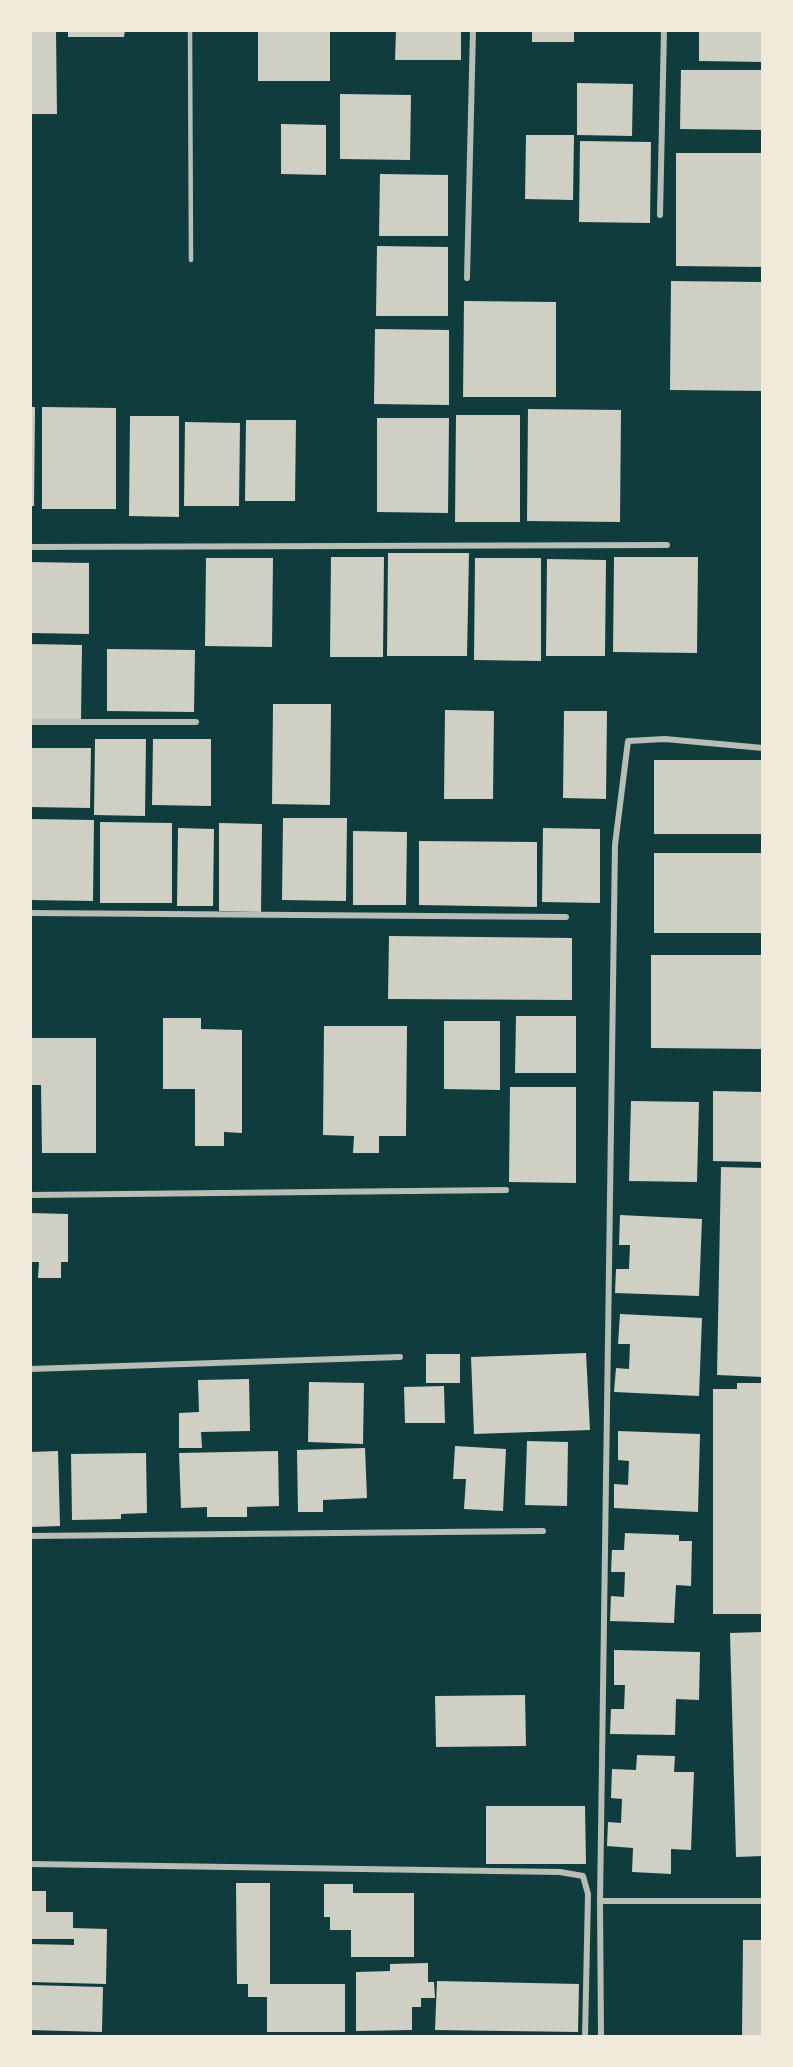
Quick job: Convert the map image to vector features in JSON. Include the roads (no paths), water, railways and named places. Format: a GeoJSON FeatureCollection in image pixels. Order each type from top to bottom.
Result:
{"type":"FeatureCollection","features":[{"type":"Feature","properties":{"kind":"street"},"geometry":{"type":"LineString","coordinates":[[467,278],[472,30]]}},
{"type":"Feature","properties":{"kind":"street"},"geometry":{"type":"LineString","coordinates":[[660,215],[664,30]]}},
{"type":"Feature","properties":{"kind":"street"},"geometry":{"type":"LineString","coordinates":[[30,547],[667,544]]}},
{"type":"Feature","properties":{"kind":"street"},"geometry":{"type":"LineString","coordinates":[[30,722],[196,722]]}},
{"type":"Feature","properties":{"kind":"street"},"geometry":{"type":"LineString","coordinates":[[601,2037],[600,1901],[615,845],[628,741],[665,739],[763,748]]}},
{"type":"Feature","properties":{"kind":"street"},"geometry":{"type":"LineString","coordinates":[[30,913],[566,917]]}},
{"type":"Feature","properties":{"kind":"street"},"geometry":{"type":"LineString","coordinates":[[30,1195],[506,1190]]}},
{"type":"Feature","properties":{"kind":"street"},"geometry":{"type":"LineString","coordinates":[[30,1369],[400,1358]]}},
{"type":"Feature","properties":{"kind":"street"},"geometry":{"type":"LineString","coordinates":[[30,1536],[543,1531]]}},
{"type":"Feature","properties":{"kind":"street"},"geometry":{"type":"LineString","coordinates":[[30,1864],[560,1872],[583,1876],[588,1894],[585,2037]]}},
{"type":"Feature","properties":{"kind":"street"},"geometry":{"type":"LineString","coordinates":[[600,1901],[763,1901]]}},
{"type":"Feature","properties":{"kind":"lane"},"geometry":{"type":"LineString","coordinates":[[189,30],[191,260]]}}]}
